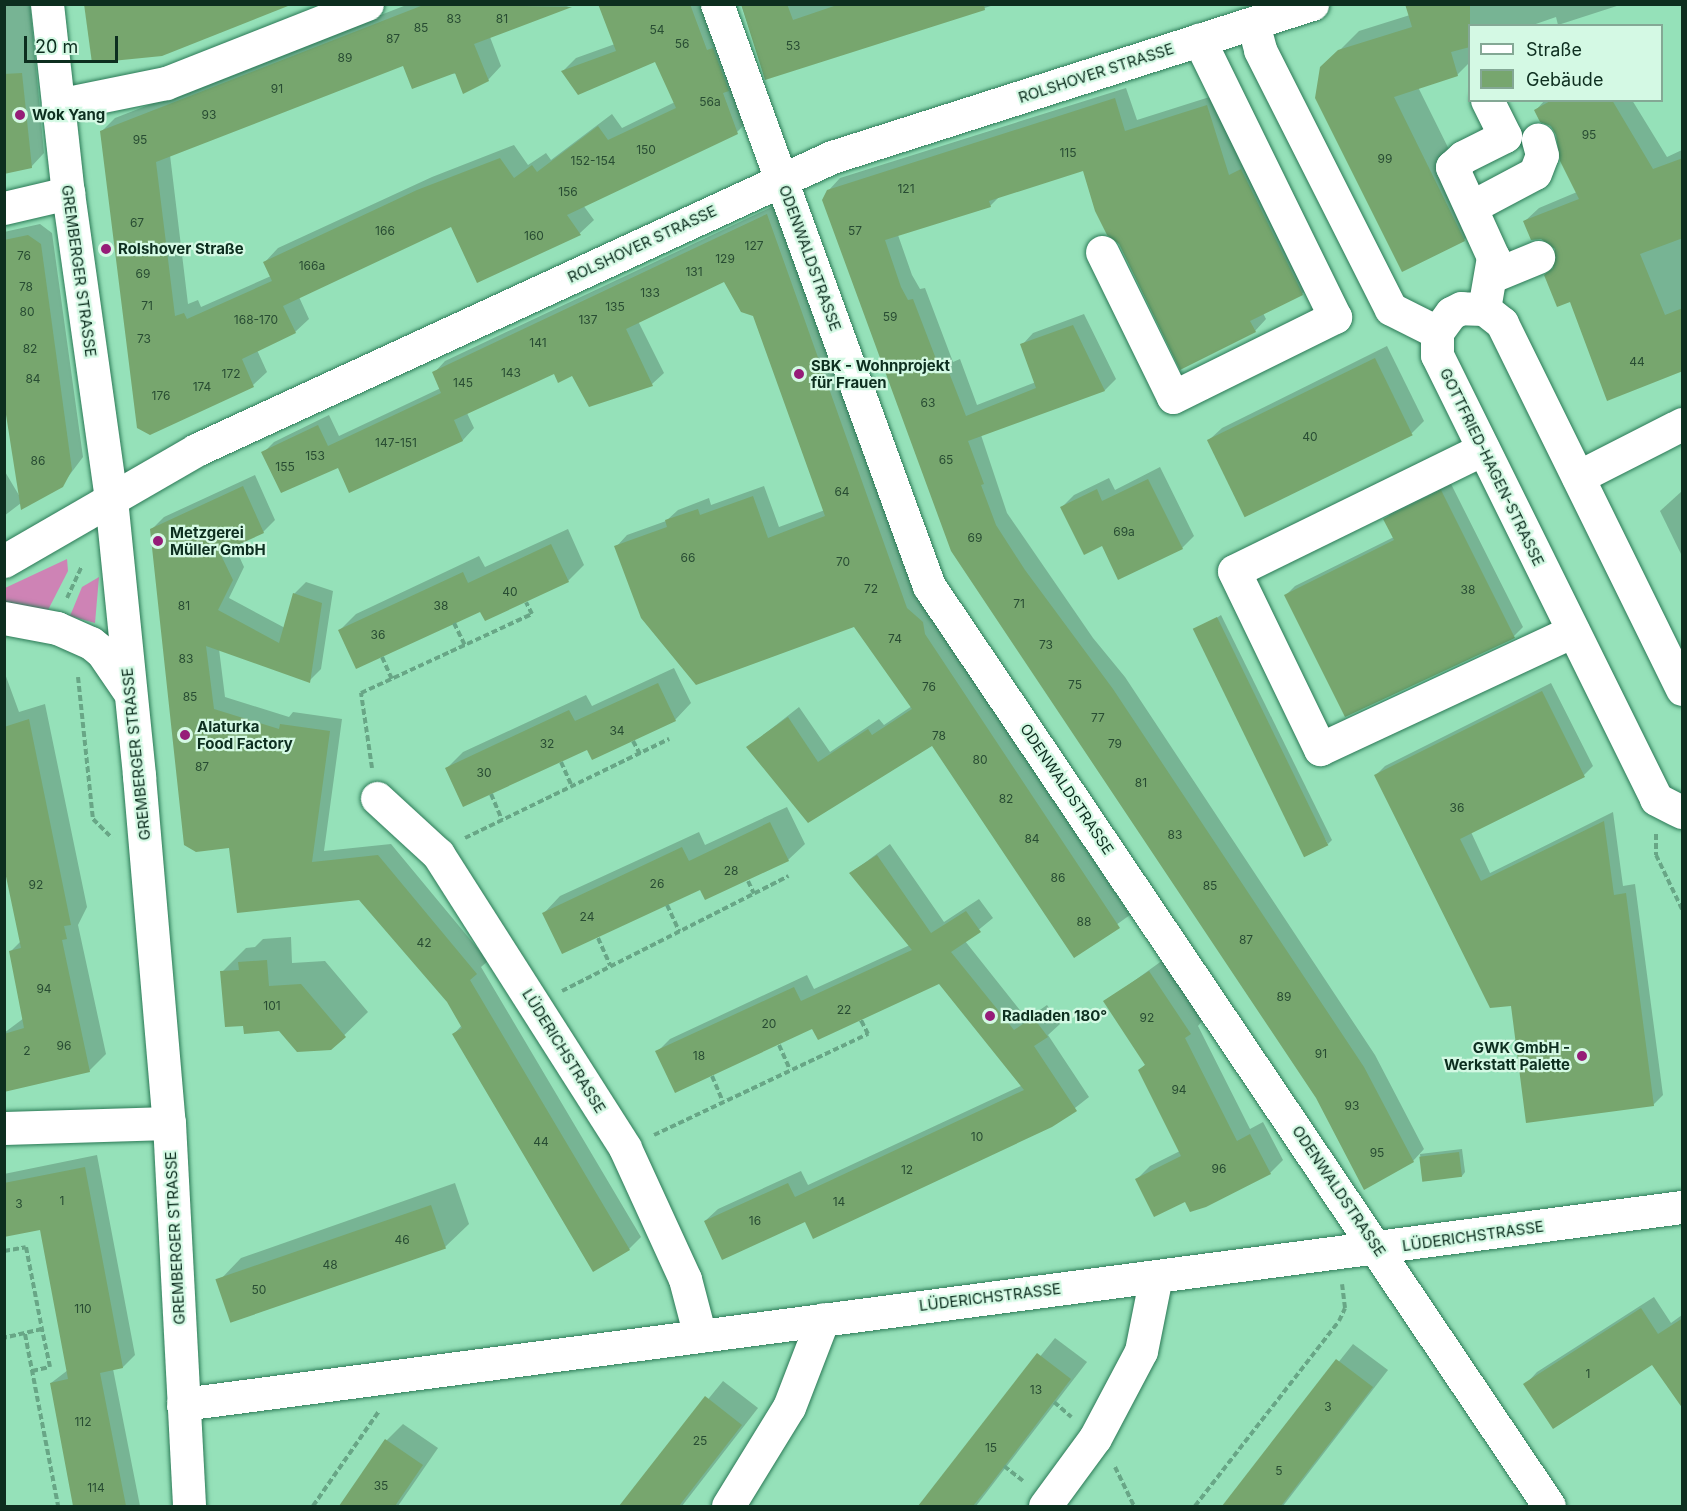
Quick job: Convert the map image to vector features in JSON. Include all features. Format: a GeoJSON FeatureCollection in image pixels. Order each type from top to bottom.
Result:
{"type":"FeatureCollection","features":[{"type":"Feature","properties":{"kind":"street","name":"GREMBERGER STRASSE"},"geometry":{"type":"LineString","coordinates":[[47,4],[68,193],[111,500],[148,874],[169,1123],[189,1506]]}},
{"type":"Feature","properties":{"kind":"street"},"geometry":{"type":"LineString","coordinates":[[58,105],[166,83],[368,4]]}},
{"type":"Feature","properties":{"kind":"street","name":"ODENWALDSTRASSE"},"geometry":{"type":"LineString","coordinates":[[717,4],[929,586],[1378,1249],[1549,1506]]}},
{"type":"Feature","properties":{"kind":"street","name":"ROLSHOVER STRASSE"},"geometry":{"type":"LineString","coordinates":[[4,561],[196,450],[832,157],[1312,4]]}},
{"type":"Feature","properties":{"kind":"street"},"geometry":{"type":"LineString","coordinates":[[1253,23],[1260,50],[1391,309],[1437,332],[1451,313],[1461,308],[1484,309],[1502,323],[1683,688]]}},
{"type":"Feature","properties":{"kind":"street"},"geometry":{"type":"LineString","coordinates":[[1102,252],[1173,397],[1335,317],[1199,40]]}},
{"type":"Feature","properties":{"kind":"street"},"geometry":{"type":"LineString","coordinates":[[1484,309],[1492,276],[1493,257],[1452,167],[1463,157],[1505,136],[1488,102]]}},
{"type":"Feature","properties":{"kind":"street"},"geometry":{"type":"LineString","coordinates":[[1471,207],[1535,173],[1542,155],[1538,140]]}},
{"type":"Feature","properties":{"kind":"street"},"geometry":{"type":"LineString","coordinates":[[4,208],[68,193]]}},
{"type":"Feature","properties":{"kind":"street"},"geometry":{"type":"LineString","coordinates":[[1492,276],[1538,257]]}},
{"type":"Feature","properties":{"kind":"street","name":"GOTTFRIED-HAGEN-STRASSE"},"geometry":{"type":"LineString","coordinates":[[1437,332],[1437,355],[1483,449],[1573,631],[1670,806]]}},
{"type":"Feature","properties":{"kind":"street"},"geometry":{"type":"LineString","coordinates":[[1578,477],[1683,424]]}},
{"type":"Feature","properties":{"kind":"street"},"geometry":{"type":"LineString","coordinates":[[1483,449],[1234,571],[1320,749],[1573,631]]}},
{"type":"Feature","properties":{"kind":"street"},"geometry":{"type":"LineString","coordinates":[[4,618],[57,628],[91,644],[102,652],[130,694]]}},
{"type":"Feature","properties":{"kind":"street","name":"LÜDERICHSTRASSE"},"geometry":{"type":"LineString","coordinates":[[376,798],[438,854],[625,1148],[685,1279],[700,1336]]}},
{"type":"Feature","properties":{"kind":"street"},"geometry":{"type":"LineString","coordinates":[[4,1128],[169,1123]]}},
{"type":"Feature","properties":{"kind":"street","name":"LÜDERICHSTRASSE"},"geometry":{"type":"LineString","coordinates":[[183,1404],[823,1319],[1378,1249],[1683,1207]]}},
{"type":"Feature","properties":{"kind":"street"},"geometry":{"type":"LineString","coordinates":[[1045,1506],[1095,1438],[1141,1351],[1156,1276]]}},
{"type":"Feature","properties":{"kind":"street"},"geometry":{"type":"LineString","coordinates":[[728,1506],[789,1407],[823,1319]]}},
{"type":"Feature","properties":{"kind":"path"},"geometry":{"type":"LineString","coordinates":[[376,798],[361,693],[532,614],[526,602]]}},
{"type":"Feature","properties":{"kind":"path"},"geometry":{"type":"LineString","coordinates":[[454,623],[465,646]]}},
{"type":"Feature","properties":{"kind":"path"},"geometry":{"type":"LineString","coordinates":[[91,644],[77,670],[85,717],[93,819],[148,874]]}},
{"type":"Feature","properties":{"kind":"path"},"geometry":{"type":"LineString","coordinates":[[382,657],[392,679]]}},
{"type":"Feature","properties":{"kind":"path"},"geometry":{"type":"LineString","coordinates":[[438,854],[502,820],[669,740]]}},
{"type":"Feature","properties":{"kind":"path"},"geometry":{"type":"LineString","coordinates":[[633,741],[640,754]]}},
{"type":"Feature","properties":{"kind":"path"},"geometry":{"type":"LineString","coordinates":[[561,762],[572,787]]}},
{"type":"Feature","properties":{"kind":"path"},"geometry":{"type":"LineString","coordinates":[[491,794],[502,820]]}},
{"type":"Feature","properties":{"kind":"path"},"geometry":{"type":"LineString","coordinates":[[1670,806],[1656,855],[1683,909]]}},
{"type":"Feature","properties":{"kind":"path"},"geometry":{"type":"LineString","coordinates":[[536,1006],[610,965],[789,876]]}},
{"type":"Feature","properties":{"kind":"path"},"geometry":{"type":"LineString","coordinates":[[748,881],[754,894]]}},
{"type":"Feature","properties":{"kind":"path"},"geometry":{"type":"LineString","coordinates":[[667,905],[680,931]]}},
{"type":"Feature","properties":{"kind":"path"},"geometry":{"type":"LineString","coordinates":[[598,938],[610,965]]}},
{"type":"Feature","properties":{"kind":"path"},"geometry":{"type":"LineString","coordinates":[[625,1148],[868,1034],[861,1020]]}},
{"type":"Feature","properties":{"kind":"path"},"geometry":{"type":"LineString","coordinates":[[779,1045],[790,1070]]}},
{"type":"Feature","properties":{"kind":"path"},"geometry":{"type":"LineString","coordinates":[[712,1076],[723,1101]]}},
{"type":"Feature","properties":{"kind":"path"},"geometry":{"type":"LineString","coordinates":[[4,1251],[26,1246],[50,1367],[32,1371]]}},
{"type":"Feature","properties":{"kind":"path"},"geometry":{"type":"LineString","coordinates":[[1195,1506],[1339,1321],[1345,1308],[1340,1253]]}},
{"type":"Feature","properties":{"kind":"path"},"geometry":{"type":"LineString","coordinates":[[4,1338],[42,1329]]}},
{"type":"Feature","properties":{"kind":"path"},"geometry":{"type":"LineString","coordinates":[[25,1334],[58,1506]]}},
{"type":"Feature","properties":{"kind":"path"},"geometry":{"type":"LineString","coordinates":[[313,1506],[404,1375]]}},
{"type":"Feature","properties":{"kind":"path"},"geometry":{"type":"LineString","coordinates":[[1095,1438],[1106,1449],[1134,1506]]}},
{"type":"Feature","properties":{"kind":"shaded area"},"geometry":{"type":"Polygon","coordinates":[[[67,559],[68,571],[48,610],[5,603],[5,588],[67,559]]]}},
{"type":"Feature","properties":{"kind":"shaded area"},"geometry":{"type":"Polygon","coordinates":[[[99,577],[95,623],[70,616],[82,587],[99,577]]]}},
{"type":"Feature","properties":{"kind":"building"},"geometry":{"type":"Polygon","coordinates":[[[84,4],[288,4],[288,6],[162,56],[92,63],[84,4]]]}},
{"type":"Feature","properties":{"kind":"building"},"geometry":{"type":"Polygon","coordinates":[[[426,4],[572,7],[474,44],[489,81],[463,94],[455,73],[412,89],[403,66],[156,162],[175,316],[184,313],[187,319],[272,281],[263,262],[417,190],[500,158],[514,178],[532,165],[537,172],[598,126],[608,140],[676,108],[655,62],[578,95],[561,71],[616,51],[598,4],[690,4],[707,50],[713,48],[729,91],[723,93],[738,134],[567,215],[581,235],[477,283],[451,227],[283,306],[296,333],[242,359],[254,387],[150,435],[137,428],[100,131],[426,4]]]}},
{"type":"Feature","properties":{"kind":"building"},"geometry":{"type":"Polygon","coordinates":[[[741,4],[787,4],[793,20],[840,4],[984,4],[985,10],[765,80],[741,4]]]}},
{"type":"Feature","properties":{"kind":"building"},"geometry":{"type":"Polygon","coordinates":[[[1405,4],[1470,4],[1468,48],[1451,52],[1458,76],[1394,97],[1465,241],[1402,272],[1315,98],[1320,67],[1338,50],[1412,27],[1405,4]]]}},
{"type":"Feature","properties":{"kind":"building"},"geometry":{"type":"Polygon","coordinates":[[[22,73],[32,168],[4,174],[4,74],[22,73]]]}},
{"type":"Feature","properties":{"kind":"building"},"geometry":{"type":"Polygon","coordinates":[[[1115,98],[1125,131],[1207,105],[1229,175],[1241,169],[1303,295],[1250,321],[1256,332],[1180,370],[1119,244],[1107,235],[1095,211],[1083,171],[989,201],[991,207],[885,240],[901,287],[908,300],[913,299],[941,372],[948,370],[966,416],[1036,388],[1020,344],[1073,325],[1105,391],[968,441],[984,484],[981,485],[996,525],[1025,570],[1113,689],[1364,1067],[1414,1162],[1364,1190],[1316,1098],[951,551],[822,200],[827,190],[1115,98]]]}},
{"type":"Feature","properties":{"kind":"building"},"geometry":{"type":"Polygon","coordinates":[[[1548,102],[1613,102],[1653,169],[1683,158],[1683,238],[1640,254],[1665,315],[1683,308],[1683,371],[1607,401],[1570,302],[1557,307],[1544,275],[1553,268],[1555,249],[1541,239],[1531,240],[1523,221],[1579,199],[1560,161],[1556,135],[1551,126],[1540,122],[1534,110],[1548,102]]]}},
{"type":"Feature","properties":{"kind":"building"},"geometry":{"type":"Polygon","coordinates":[[[767,214],[907,608],[923,622],[925,634],[1120,928],[1074,958],[932,746],[808,823],[746,747],[788,717],[818,762],[868,729],[872,735],[912,709],[854,627],[696,685],[641,618],[614,546],[667,527],[665,520],[698,509],[700,515],[753,496],[768,538],[825,516],[753,316],[741,312],[724,282],[626,329],[653,386],[589,407],[572,376],[558,383],[554,374],[454,420],[463,441],[349,493],[338,468],[281,493],[261,452],[318,425],[328,446],[441,393],[432,372],[767,214]]]}},
{"type":"Feature","properties":{"kind":"building"},"geometry":{"type":"Polygon","coordinates":[[[28,235],[41,244],[72,470],[63,487],[21,510],[4,402],[4,240],[28,235]]]}},
{"type":"Feature","properties":{"kind":"building"},"geometry":{"type":"Polygon","coordinates":[[[1375,358],[1413,435],[1245,517],[1207,440],[1375,358]]]}},
{"type":"Feature","properties":{"kind":"building"},"geometry":{"type":"Polygon","coordinates":[[[1148,479],[1183,549],[1118,580],[1102,546],[1084,555],[1060,507],[1097,489],[1102,501],[1148,479]]]}},
{"type":"Feature","properties":{"kind":"building"},"geometry":{"type":"Polygon","coordinates":[[[243,486],[264,533],[220,553],[233,580],[218,610],[279,643],[293,593],[322,603],[310,683],[206,646],[214,709],[279,729],[280,724],[330,731],[312,862],[378,855],[477,974],[470,980],[630,1250],[593,1272],[452,1034],[462,1028],[447,1002],[359,900],[237,913],[229,848],[196,852],[184,845],[150,529],[243,486]]]}},
{"type":"Feature","properties":{"kind":"building"},"geometry":{"type":"Polygon","coordinates":[[[1441,490],[1515,638],[1345,717],[1284,595],[1394,540],[1383,519],[1441,490]]]}},
{"type":"Feature","properties":{"kind":"building"},"geometry":{"type":"Polygon","coordinates":[[[551,544],[569,582],[485,621],[480,612],[356,669],[338,630],[463,572],[468,583],[551,544]]]}},
{"type":"Feature","properties":{"kind":"building"},"geometry":{"type":"Polygon","coordinates":[[[1217,617],[1328,845],[1304,857],[1193,629],[1217,617]]]}},
{"type":"Feature","properties":{"kind":"building"},"geometry":{"type":"Polygon","coordinates":[[[658,683],[676,721],[592,760],[587,750],[463,807],[445,768],[569,710],[575,721],[658,683]]]}},
{"type":"Feature","properties":{"kind":"building"},"geometry":{"type":"Polygon","coordinates":[[[1542,691],[1585,777],[1460,839],[1481,881],[1604,821],[1614,895],[1626,893],[1654,1106],[1526,1123],[1511,1006],[1490,1008],[1374,775],[1542,691]]]}},
{"type":"Feature","properties":{"kind":"building"},"geometry":{"type":"Polygon","coordinates":[[[29,719],[71,925],[64,926],[67,939],[62,940],[90,1072],[4,1092],[4,1034],[24,1028],[9,951],[21,948],[4,867],[4,727],[29,719]]]}},
{"type":"Feature","properties":{"kind":"building"},"geometry":{"type":"Polygon","coordinates":[[[770,822],[789,861],[705,900],[700,890],[562,954],[542,913],[682,847],[689,861],[770,822]]]}},
{"type":"Feature","properties":{"kind":"building"},"geometry":{"type":"Polygon","coordinates":[[[877,855],[931,933],[966,911],[981,932],[951,952],[1014,1030],[1033,1017],[1048,1037],[1034,1046],[1077,1111],[1052,1127],[813,1239],[805,1222],[722,1260],[704,1221],[788,1183],[795,1197],[1024,1090],[939,984],[818,1040],[812,1029],[675,1093],[655,1051],[794,987],[801,1001],[912,950],[849,873],[877,855]]]}},
{"type":"Feature","properties":{"kind":"building"},"geometry":{"type":"Polygon","coordinates":[[[267,960],[269,986],[301,984],[346,1037],[331,1050],[297,1052],[279,1031],[244,1034],[243,1026],[225,1027],[220,971],[239,970],[238,962],[267,960]]]}},
{"type":"Feature","properties":{"kind":"building"},"geometry":{"type":"Polygon","coordinates":[[[1149,971],[1191,1034],[1185,1038],[1237,1141],[1250,1134],[1271,1174],[1206,1207],[1190,1212],[1185,1202],[1154,1217],[1135,1179],[1181,1156],[1138,1070],[1145,1065],[1103,1001],[1149,971]]]}},
{"type":"Feature","properties":{"kind":"building"},"geometry":{"type":"Polygon","coordinates":[[[1459,1152],[1462,1177],[1422,1182],[1419,1157],[1459,1152]]]}},
{"type":"Feature","properties":{"kind":"building"},"geometry":{"type":"Polygon","coordinates":[[[85,1167],[123,1368],[100,1373],[126,1506],[73,1506],[50,1383],[68,1379],[40,1230],[4,1237],[4,1183],[85,1167]]]}},
{"type":"Feature","properties":{"kind":"building"},"geometry":{"type":"Polygon","coordinates":[[[431,1205],[446,1248],[230,1323],[215,1279],[431,1205]]]}},
{"type":"Feature","properties":{"kind":"building"},"geometry":{"type":"Polygon","coordinates":[[[1641,1308],[1658,1334],[1683,1318],[1683,1409],[1652,1365],[1553,1429],[1523,1384],[1641,1308]]]}},
{"type":"Feature","properties":{"kind":"building"},"geometry":{"type":"Polygon","coordinates":[[[1037,1353],[1071,1379],[987,1489],[973,1506],[918,1506],[1037,1353]]]}},
{"type":"Feature","properties":{"kind":"building"},"geometry":{"type":"Polygon","coordinates":[[[1336,1359],[1373,1387],[1281,1506],[1222,1506],[1336,1359]]]}},
{"type":"Feature","properties":{"kind":"building"},"geometry":{"type":"Polygon","coordinates":[[[705,1396],[742,1425],[679,1506],[619,1506],[705,1396]]]}},
{"type":"Feature","properties":{"kind":"building"},"geometry":{"type":"Polygon","coordinates":[[[385,1439],[423,1465],[395,1506],[339,1506],[385,1439]]]}},
{"type":"Feature","properties":{"kind":"place","name":"Wok Yang"},"geometry":{"type":"Point","coordinates":[20,115]}},
{"type":"Feature","properties":{"kind":"place","name":"Rolshover Straße"},"geometry":{"type":"Point","coordinates":[106,249]}},
{"type":"Feature","properties":{"kind":"place","name":"SBK - Wohnprojekt für Frauen"},"geometry":{"type":"Point","coordinates":[799,374]}},
{"type":"Feature","properties":{"kind":"place","name":"Metzgerei Müller GmbH"},"geometry":{"type":"Point","coordinates":[158,541]}},
{"type":"Feature","properties":{"kind":"place","name":"Alaturka Food Factory"},"geometry":{"type":"Point","coordinates":[185,735]}},
{"type":"Feature","properties":{"kind":"place","name":"Radladen 180°"},"geometry":{"type":"Point","coordinates":[990,1016]}},
{"type":"Feature","properties":{"kind":"place","name":"GWK GmbH - Werkstatt Palette"},"geometry":{"type":"Point","coordinates":[1582,1056]}}]}
